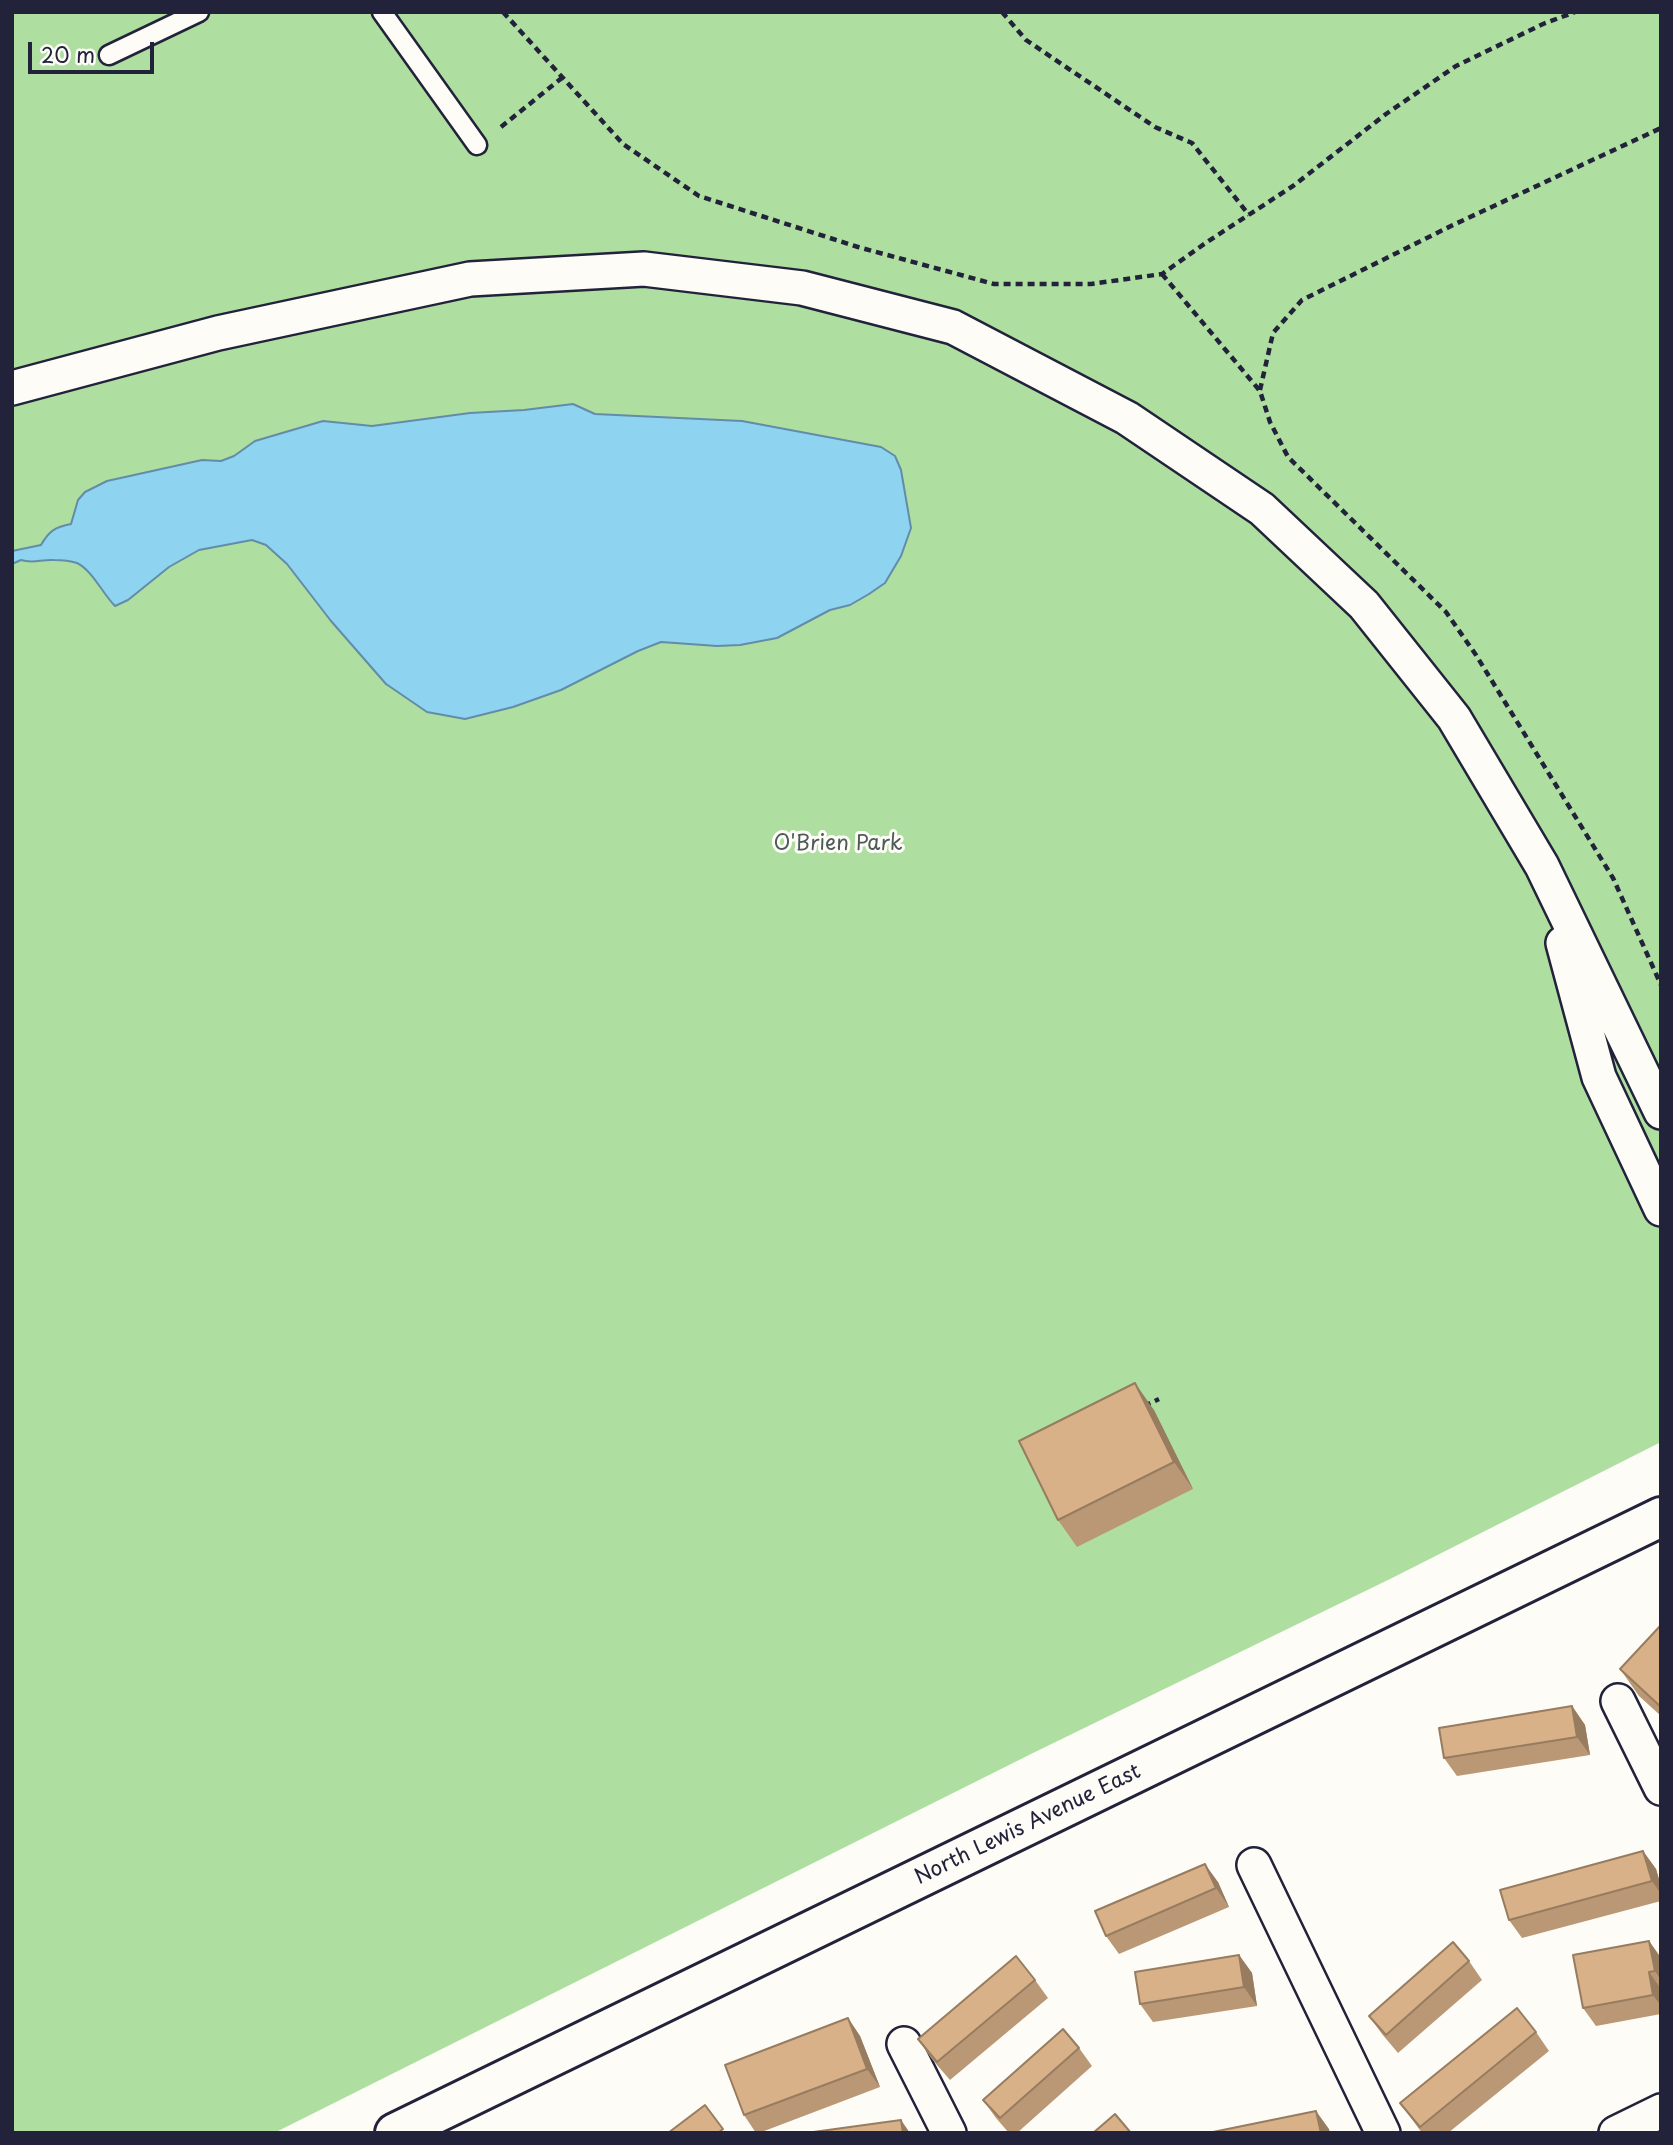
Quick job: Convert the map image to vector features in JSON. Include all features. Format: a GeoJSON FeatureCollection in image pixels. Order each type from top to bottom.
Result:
{"type":"FeatureCollection","features":[{"type":"Feature","properties":{"kind":"main road","name":"North Lewis Avenue East"},"geometry":{"type":"LineString","coordinates":[[395,2133],[1661,1517]]}},
{"type":"Feature","properties":{"kind":"street"},"geometry":{"type":"LineString","coordinates":[[12,388],[218,333],[471,279],[644,269],[802,288],[953,327],[1127,418],[1262,509],[1364,605],[1454,718],[1542,866],[1661,1112]]}},
{"type":"Feature","properties":{"kind":"street"},"geometry":{"type":"LineString","coordinates":[[1542,866],[1599,1077],[1661,1209]]}},
{"type":"Feature","properties":{"kind":"street"},"geometry":{"type":"LineString","coordinates":[[1618,1701],[1661,1788]]}},
{"type":"Feature","properties":{"kind":"street"},"geometry":{"type":"LineString","coordinates":[[1254,1865],[1383,2133]]}},
{"type":"Feature","properties":{"kind":"street"},"geometry":{"type":"LineString","coordinates":[[904,2043],[949,2133]]}},
{"type":"Feature","properties":{"kind":"street"},"geometry":{"type":"LineString","coordinates":[[1616,2133],[1661,2111]]}},
{"type":"Feature","properties":{"kind":"lane"},"geometry":{"type":"LineString","coordinates":[[109,55],[199,12]]}},
{"type":"Feature","properties":{"kind":"lane"},"geometry":{"type":"LineString","coordinates":[[382,12],[477,145]]}},
{"type":"Feature","properties":{"kind":"path"},"geometry":{"type":"LineString","coordinates":[[503,12],[623,144],[699,196],[858,247],[994,284],[1091,284],[1162,274],[1293,186],[1386,114],[1456,66],[1574,12]]}},
{"type":"Feature","properties":{"kind":"path"},"geometry":{"type":"LineString","coordinates":[[1002,12],[1026,40],[1155,127],[1192,143],[1249,215]]}},
{"type":"Feature","properties":{"kind":"path"},"geometry":{"type":"LineString","coordinates":[[477,145],[563,77]]}},
{"type":"Feature","properties":{"kind":"path"},"geometry":{"type":"LineString","coordinates":[[1162,274],[1260,391],[1273,333],[1302,300],[1453,225],[1661,128]]}},
{"type":"Feature","properties":{"kind":"path"},"geometry":{"type":"LineString","coordinates":[[1134,1411],[1159,1399]]}},
{"type":"Feature","properties":{"kind":"green space","name":"O'Brien Park"},"geometry":{"type":"Polygon","coordinates":[[[12,12],[1661,12],[1661,1442],[274,2133],[12,2133],[12,12]]]}},
{"type":"Feature","properties":{"kind":"water"},"geometry":{"type":"Polygon","coordinates":[[[573,404],[595,414],[742,421],[881,447],[895,456],[901,470],[911,528],[901,556],[885,583],[869,594],[850,605],[830,610],[777,638],[717,646],[661,642],[561,690],[513,707],[465,719],[427,712],[386,684],[331,621],[287,564],[266,545],[252,540],[199,550],[169,567],[128,600],[115,606],[88,571],[77,563],[21,560],[12,564],[12,551],[41,545],[53,530],[71,524],[78,500],[85,492],[107,481],[202,460],[221,461],[234,456],[255,441],[323,421],[372,426],[470,413],[573,404]]]}},
{"type":"Feature","properties":{"kind":"building"},"geometry":{"type":"Polygon","coordinates":[[[1135,1383],[1174,1462],[1058,1520],[1019,1441],[1135,1383]]]}},
{"type":"Feature","properties":{"kind":"building"},"geometry":{"type":"Polygon","coordinates":[[[1661,1625],[1661,1707],[1620,1669],[1661,1625]]]}},
{"type":"Feature","properties":{"kind":"building"},"geometry":{"type":"Polygon","coordinates":[[[1572,1706],[1577,1737],[1444,1758],[1439,1728],[1572,1706]]]}},
{"type":"Feature","properties":{"kind":"building"},"geometry":{"type":"Polygon","coordinates":[[[1643,1851],[1652,1881],[1509,1920],[1500,1890],[1643,1851]]]}},
{"type":"Feature","properties":{"kind":"building"},"geometry":{"type":"Polygon","coordinates":[[[1205,1864],[1216,1888],[1106,1936],[1095,1911],[1205,1864]]]}},
{"type":"Feature","properties":{"kind":"building"},"geometry":{"type":"Polygon","coordinates":[[[1649,1941],[1655,1971],[1649,1972],[1653,1995],[1583,2008],[1573,1955],[1649,1941]]]}},
{"type":"Feature","properties":{"kind":"building"},"geometry":{"type":"Polygon","coordinates":[[[1453,1942],[1469,1961],[1386,2035],[1369,2016],[1453,1942]]]}},
{"type":"Feature","properties":{"kind":"building"},"geometry":{"type":"Polygon","coordinates":[[[1239,1955],[1244,1987],[1140,2004],[1135,1972],[1239,1955]]]}},
{"type":"Feature","properties":{"kind":"building"},"geometry":{"type":"Polygon","coordinates":[[[1016,1956],[1035,1980],[937,2062],[918,2039],[1016,1956]]]}},
{"type":"Feature","properties":{"kind":"building"},"geometry":{"type":"Polygon","coordinates":[[[1517,2008],[1536,2032],[1420,2127],[1400,2103],[1517,2008]]]}},
{"type":"Feature","properties":{"kind":"building"},"geometry":{"type":"Polygon","coordinates":[[[848,2018],[867,2069],[744,2115],[725,2065],[848,2018]]]}},
{"type":"Feature","properties":{"kind":"building"},"geometry":{"type":"Polygon","coordinates":[[[1063,2029],[1079,2048],[1000,2118],[983,2100],[1063,2029]]]}},
{"type":"Feature","properties":{"kind":"building"},"geometry":{"type":"Polygon","coordinates":[[[705,2105],[723,2129],[718,2133],[668,2133],[705,2105]]]}},
{"type":"Feature","properties":{"kind":"building"},"geometry":{"type":"Polygon","coordinates":[[[1316,2111],[1321,2133],[1208,2133],[1316,2111]]]}},
{"type":"Feature","properties":{"kind":"building"},"geometry":{"type":"Polygon","coordinates":[[[1115,2114],[1131,2133],[1093,2133],[1115,2114]]]}},
{"type":"Feature","properties":{"kind":"building"},"geometry":{"type":"Polygon","coordinates":[[[901,2120],[903,2133],[806,2133],[901,2120]]]}}]}
